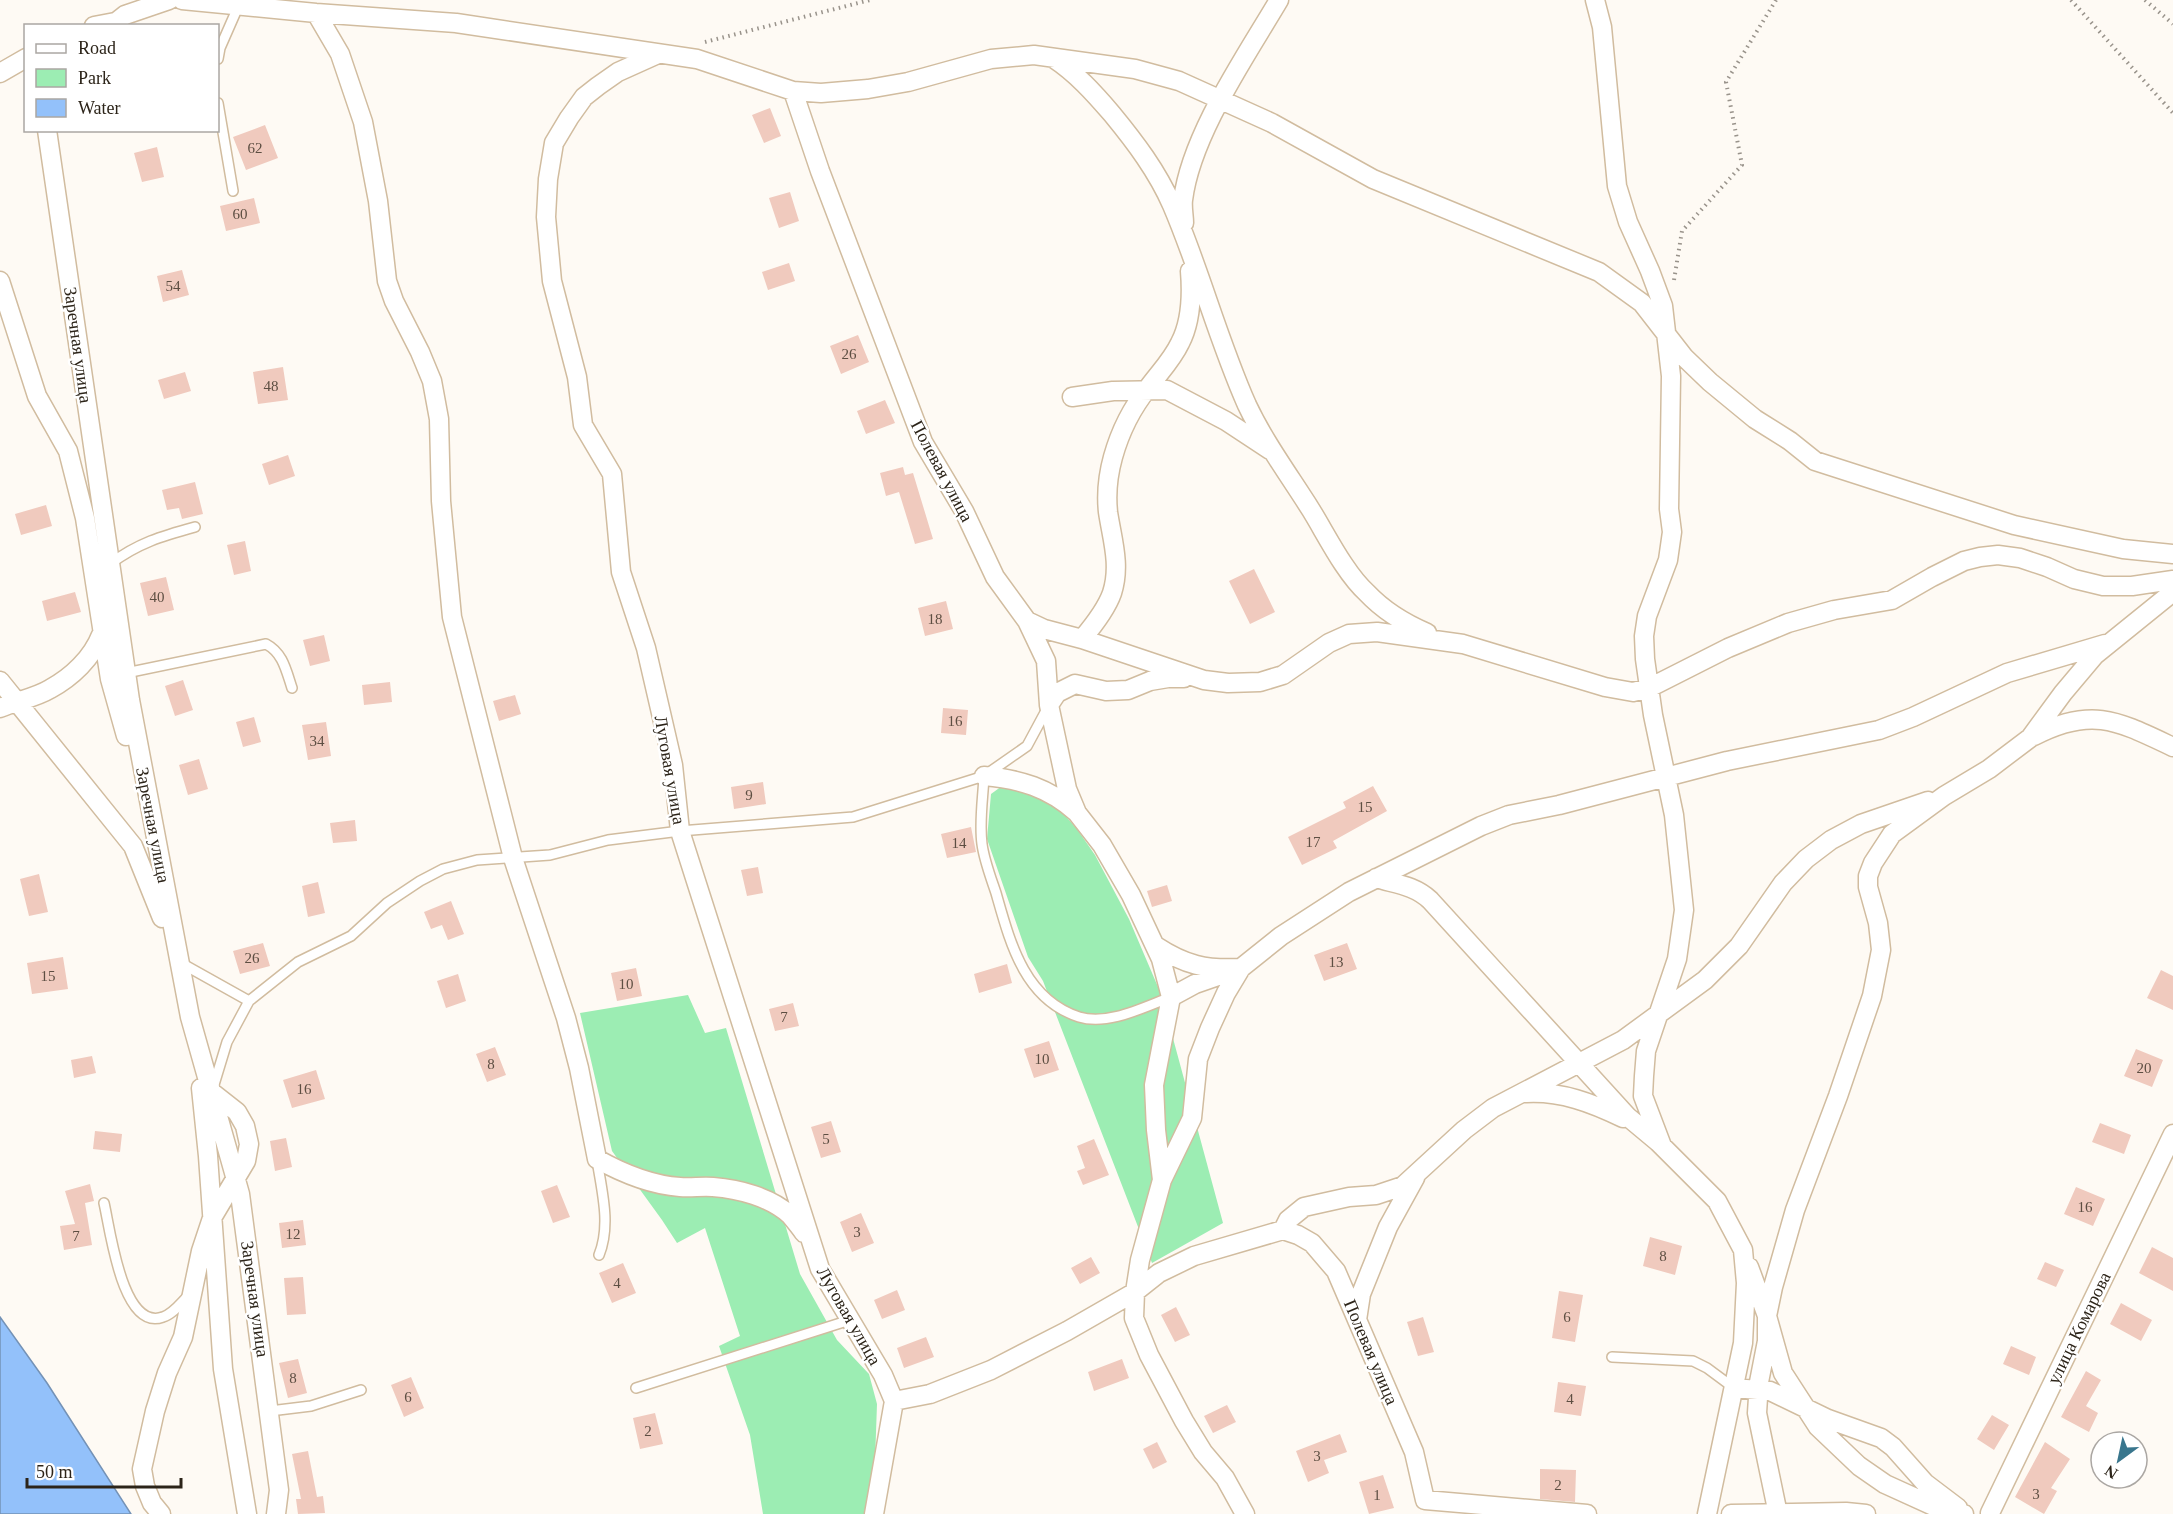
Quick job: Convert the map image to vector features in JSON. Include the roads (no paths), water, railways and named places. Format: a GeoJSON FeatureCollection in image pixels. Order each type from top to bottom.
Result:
{"type":"FeatureCollection","features":[{"type":"Feature","properties":{"kind":"street"},"geometry":{"type":"LineString","coordinates":[[113,24],[125,15],[169,0]]}},
{"type":"Feature","properties":{"kind":"street"},"geometry":{"type":"LineString","coordinates":[[182,0],[238,7],[456,23],[697,59],[793,91],[821,93],[868,89],[908,82],[991,59],[1034,55],[1135,69],[1179,81],[1272,123],[1373,179],[1599,272],[1641,303],[1666,331],[1684,357],[1710,382],[1755,419],[1790,441],[1815,461],[2014,525],[2123,549],[2173,554]]}},
{"type":"Feature","properties":{"kind":"street"},"geometry":{"type":"LineString","coordinates":[[1082,639],[1097,621],[1112,594],[1117,567],[1115,541],[1108,511],[1107,484],[1113,458],[1128,417],[1180,344],[1185,331],[1192,291],[1182,202],[1194,155],[1221,99],[1279,0]]}},
{"type":"Feature","properties":{"kind":"street"},"geometry":{"type":"LineString","coordinates":[[1595,0],[1602,27],[1617,186],[1628,222],[1663,306],[1671,376],[1669,509],[1672,532],[1668,560],[1647,616],[1644,636],[1649,688],[1674,815],[1684,910],[1677,959],[1646,1051],[1643,1096],[1662,1146]]}},
{"type":"Feature","properties":{"kind":"street"},"geometry":{"type":"LineString","coordinates":[[316,13],[340,54],[363,122],[378,201],[387,281],[432,381],[439,419],[441,501],[452,617],[513,858],[566,1018],[579,1068],[597,1160],[620,1172],[654,1182],[680,1187],[710,1186],[753,1195],[772,1203],[789,1215],[811,1241]]}},
{"type":"Feature","properties":{"kind":"street","name":"Луговая улица"},"geometry":{"type":"LineString","coordinates":[[658,54],[618,72],[584,97],[554,143],[548,179],[546,217],[552,281],[577,377],[583,425],[612,474],[621,572],[646,648],[673,765],[680,831],[820,1269],[883,1375],[894,1401]]}},
{"type":"Feature","properties":{"kind":"street"},"geometry":{"type":"LineString","coordinates":[[1051,57],[1065,66],[1094,92],[1137,145],[1172,205],[1247,405],[1271,450],[1334,550],[1366,593],[1408,624],[1445,642]]}},
{"type":"Feature","properties":{"kind":"street"},"geometry":{"type":"LineString","coordinates":[[0,73],[24,59]]}},
{"type":"Feature","properties":{"kind":"street"},"geometry":{"type":"LineString","coordinates":[[0,73],[24,77]]}},
{"type":"Feature","properties":{"kind":"street","name":"Полевая улица"},"geometry":{"type":"LineString","coordinates":[[793,91],[820,171],[923,442],[964,511],[995,577],[1028,621],[1046,661],[1049,705],[1067,789],[1077,813]]}},
{"type":"Feature","properties":{"kind":"street","name":"Заречная улица"},"geometry":{"type":"LineString","coordinates":[[47,132],[126,673],[190,1017],[206,1088],[240,1194],[279,1490],[276,1514]]}},
{"type":"Feature","properties":{"kind":"street"},"geometry":{"type":"LineString","coordinates":[[0,281],[38,396],[68,452],[85,518],[101,635],[113,690],[131,755],[152,816]]}},
{"type":"Feature","properties":{"kind":"street"},"geometry":{"type":"LineString","coordinates":[[1072,397],[1113,391],[1167,390],[1226,421],[1271,450]]}},
{"type":"Feature","properties":{"kind":"street"},"geometry":{"type":"LineString","coordinates":[[1049,705],[1057,693],[1076,684],[1106,691],[1128,690],[1150,681],[1168,678],[1228,683],[1260,682],[1283,675],[1329,643],[1349,634],[1377,632],[1462,644],[1605,687],[1633,692],[1649,688],[1728,648],[1788,623],[1834,610],[1892,600],[1964,561],[1980,557],[1998,555],[2020,558],[2074,579],[2103,586],[2132,586],[2173,580]]}},
{"type":"Feature","properties":{"kind":"street"},"geometry":{"type":"LineString","coordinates":[[2031,738],[2063,693],[2095,655],[2173,592]]}},
{"type":"Feature","properties":{"kind":"street"},"geometry":{"type":"LineString","coordinates":[[1028,621],[1044,629],[1082,639],[1204,680]]}},
{"type":"Feature","properties":{"kind":"street"},"geometry":{"type":"LineString","coordinates":[[8,705],[49,690],[72,674],[90,657],[101,635]]}},
{"type":"Feature","properties":{"kind":"street"},"geometry":{"type":"LineString","coordinates":[[1171,997],[1195,984],[1241,968],[1281,936],[1349,892],[1480,826],[1509,815],[1559,805],[1665,776],[1879,730],[1913,717],[2007,673],[2109,643]]}},
{"type":"Feature","properties":{"kind":"street"},"geometry":{"type":"LineString","coordinates":[[0,681],[8,705],[133,846],[168,935],[190,1017]]}},
{"type":"Feature","properties":{"kind":"street"},"geometry":{"type":"LineString","coordinates":[[1778,1514],[1757,1413],[1758,1391],[1767,1341],[1767,1316],[1795,1210],[1859,1036],[1876,979],[1881,950],[1878,923],[1868,887],[1868,876],[1873,863],[1892,834],[1944,795],[1989,769],[2031,738],[2052,727],[2072,720],[2099,718],[2122,724],[2173,747]]}},
{"type":"Feature","properties":{"kind":"street","name":"Полевая улица"},"geometry":{"type":"LineString","coordinates":[[984,776],[1011,778],[1030,784],[1055,796],[1077,813],[1102,845],[1126,885],[1161,959],[1171,997],[1155,1084],[1156,1130],[1162,1180],[1140,1260],[1134,1318],[1149,1355],[1203,1452],[1225,1478],[1245,1514]]}},
{"type":"Feature","properties":{"kind":"street"},"geometry":{"type":"LineString","coordinates":[[874,1514],[894,1401],[930,1394],[991,1370],[1067,1331],[1135,1292],[1159,1273],[1194,1256],[1283,1230],[1288,1220],[1304,1207],[1349,1197],[1376,1195],[1403,1186],[1464,1130],[1493,1108],[1623,1040],[1705,980],[1726,961],[1754,927],[1783,883],[1806,859],[1832,840],[1861,824],[1944,795]]}},
{"type":"Feature","properties":{"kind":"street"},"geometry":{"type":"LineString","coordinates":[[1376,878],[1421,891],[1628,1117],[1662,1146],[1717,1201],[1743,1250],[1767,1316],[1783,1373],[1818,1427],[1859,1467],[1885,1484],[1940,1509],[1966,1514]]}},
{"type":"Feature","properties":{"kind":"street"},"geometry":{"type":"LineString","coordinates":[[1156,946],[1172,957],[1198,966],[1215,969],[1241,968]]}},
{"type":"Feature","properties":{"kind":"street"},"geometry":{"type":"LineString","coordinates":[[1162,1180],[1192,1118],[1198,1059],[1209,1028],[1241,968]]}},
{"type":"Feature","properties":{"kind":"street"},"geometry":{"type":"LineString","coordinates":[[206,1088],[212,1218],[223,1369],[247,1514]]}},
{"type":"Feature","properties":{"kind":"street"},"geometry":{"type":"LineString","coordinates":[[1516,1095],[1543,1094],[1580,1099],[1601,1107],[1640,1128]]}},
{"type":"Feature","properties":{"kind":"street","name":"улица Комарова"},"geometry":{"type":"LineString","coordinates":[[1980,1514],[1990,1514],[2173,1134]]}},
{"type":"Feature","properties":{"kind":"street"},"geometry":{"type":"LineString","coordinates":[[1357,1320],[1361,1294],[1384,1237],[1417,1175]]}},
{"type":"Feature","properties":{"kind":"street"},"geometry":{"type":"LineString","coordinates":[[161,1514],[152,1503],[145,1486],[142,1469],[155,1411],[167,1373],[183,1337],[201,1251],[212,1218],[236,1178]]}},
{"type":"Feature","properties":{"kind":"street","name":"Полевая улица"},"geometry":{"type":"LineString","coordinates":[[1283,1230],[1312,1243],[1336,1270],[1413,1452],[1421,1507],[1587,1514]]}},
{"type":"Feature","properties":{"kind":"street"},"geometry":{"type":"LineString","coordinates":[[1707,1514],[1743,1343],[1746,1283],[1743,1250]]}},
{"type":"Feature","properties":{"kind":"street"},"geometry":{"type":"LineString","coordinates":[[1734,1388],[1770,1391],[1828,1419],[1881,1438],[1893,1447],[1925,1484],[1966,1514]]}},
{"type":"Feature","properties":{"kind":"street"},"geometry":{"type":"LineString","coordinates":[[1731,1514],[1846,1512],[1866,1514]]}},
{"type":"Feature","properties":{"kind":"lane"},"geometry":{"type":"LineString","coordinates":[[219,54],[238,7]]}},
{"type":"Feature","properties":{"kind":"lane"},"geometry":{"type":"LineString","coordinates":[[219,109],[233,191]]}},
{"type":"Feature","properties":{"kind":"lane"},"geometry":{"type":"LineString","coordinates":[[110,564],[131,549],[155,538],[195,527]]}},
{"type":"Feature","properties":{"kind":"lane"},"geometry":{"type":"LineString","coordinates":[[126,673],[267,644],[281,657],[292,688]]}},
{"type":"Feature","properties":{"kind":"lane"},"geometry":{"type":"LineString","coordinates":[[206,1088],[249,1001],[298,962],[351,936],[387,903],[443,869],[477,860],[550,855],[608,840],[680,831],[853,817],[984,776],[1027,746],[1049,705]]}},
{"type":"Feature","properties":{"kind":"lane"},"geometry":{"type":"LineString","coordinates":[[984,776],[982,845],[1004,919],[1028,980],[1042,996],[1080,1017],[1098,1019],[1112,1017],[1171,997]]}},
{"type":"Feature","properties":{"kind":"lane"},"geometry":{"type":"LineString","coordinates":[[179,962],[249,1001]]}},
{"type":"Feature","properties":{"kind":"lane"},"geometry":{"type":"LineString","coordinates":[[597,1160],[605,1215],[605,1241],[599,1255]]}},
{"type":"Feature","properties":{"kind":"lane"},"geometry":{"type":"LineString","coordinates":[[104,1203],[123,1283],[130,1301],[140,1312],[150,1318],[162,1318],[172,1312],[193,1291]]}},
{"type":"Feature","properties":{"kind":"lane"},"geometry":{"type":"LineString","coordinates":[[636,1388],[850,1320]]}},
{"type":"Feature","properties":{"kind":"lane"},"geometry":{"type":"LineString","coordinates":[[1612,1357],[1693,1361],[1707,1368],[1734,1388]]}},
{"type":"Feature","properties":{"kind":"lane"},"geometry":{"type":"LineString","coordinates":[[270,1411],[311,1406],[361,1390]]}},
{"type":"Feature","properties":{"kind":"water"},"geometry":{"type":"Polygon","coordinates":[[[0,1317],[47,1383],[131,1514],[0,1514],[0,1317]]]}}]}
